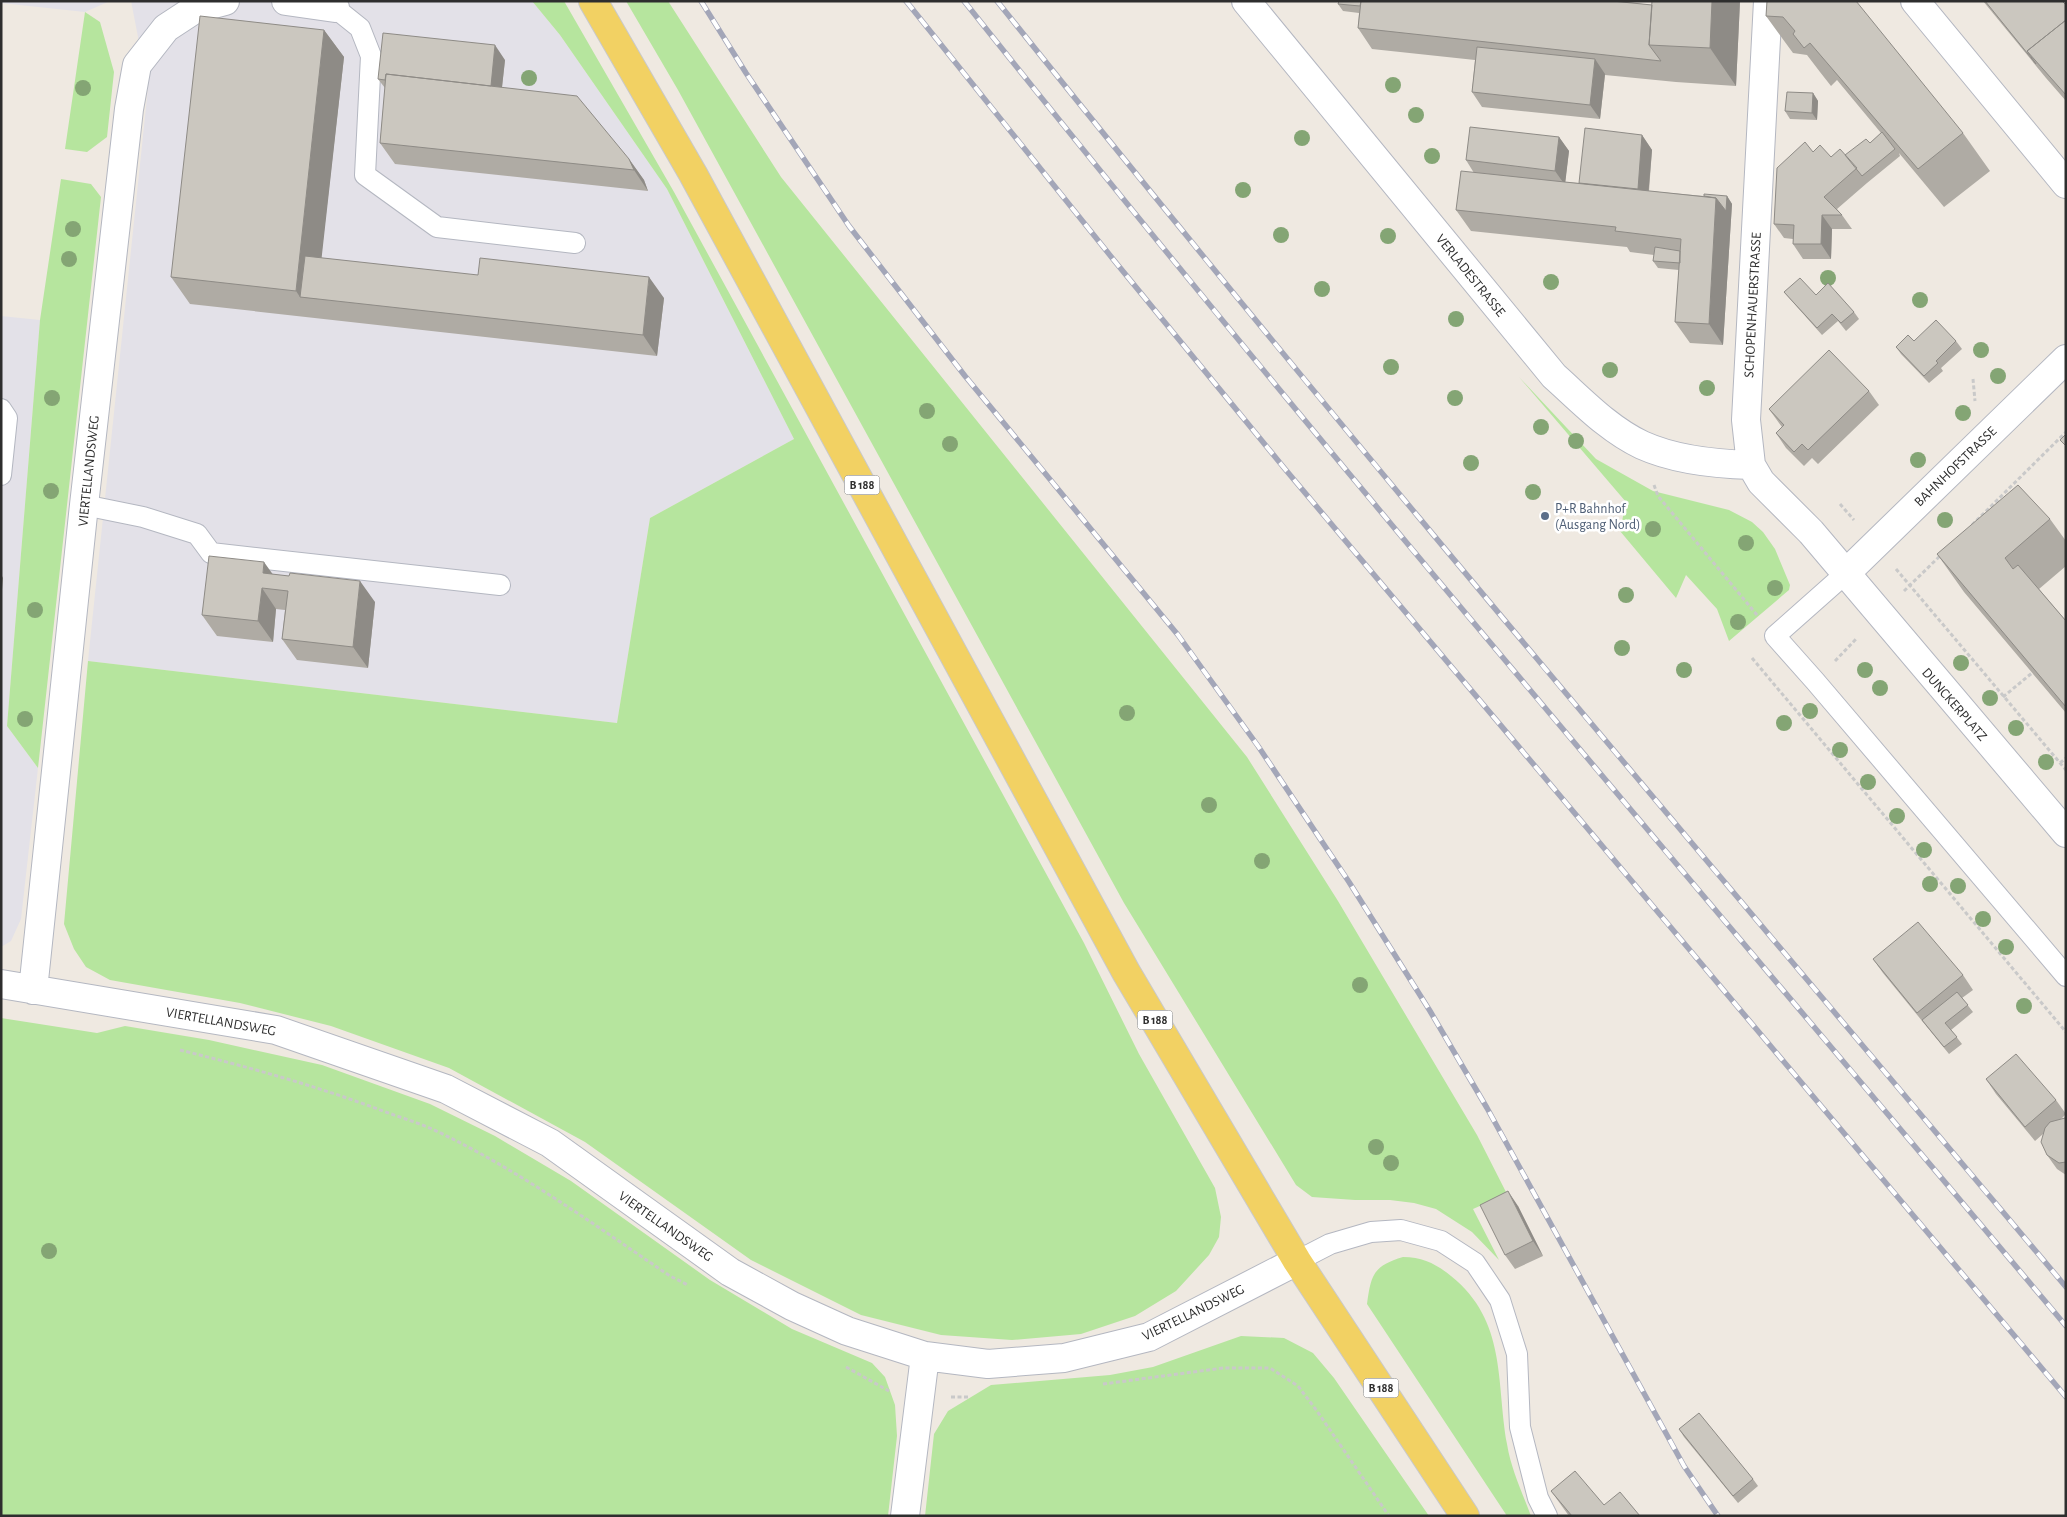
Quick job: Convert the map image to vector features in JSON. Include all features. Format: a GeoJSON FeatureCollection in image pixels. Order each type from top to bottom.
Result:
{"type":"FeatureCollection","features":[{"type":"Feature","properties":{"kind":"main road","name":"B 188"},"geometry":{"type":"LineString","coordinates":[[593,1],[693,174],[1126,972],[1296,1261],[1465,1516]]}},
{"type":"Feature","properties":{"kind":"street","name":"VIERTELLANDSWEG"},"geometry":{"type":"LineString","coordinates":[[33,990],[84,505],[129,109],[137,65],[166,28],[195,9],[225,1]]}},
{"type":"Feature","properties":{"kind":"street"},"geometry":{"type":"LineString","coordinates":[[286,1],[335,8]]}},
{"type":"Feature","properties":{"kind":"street","name":"VERLADESTRASSE"},"geometry":{"type":"LineString","coordinates":[[1246,1],[1554,376],[1603,420],[1640,444],[1674,456],[1720,464],[1751,465]]}},
{"type":"Feature","properties":{"kind":"street","name":"SCHOPENHAUERSTRASSE"},"geometry":{"type":"LineString","coordinates":[[1768,1],[1746,420],[1751,465],[1761,482],[1811,532],[1845,574]]}},
{"type":"Feature","properties":{"kind":"street"},"geometry":{"type":"LineString","coordinates":[[1915,1],[2066,184]]}},
{"type":"Feature","properties":{"kind":"street","name":"BAHNHOFSTRASSE"},"geometry":{"type":"LineString","coordinates":[[1845,574],[2066,359]]}},
{"type":"Feature","properties":{"kind":"street","name":"DUNCKERPLATZ"},"geometry":{"type":"LineString","coordinates":[[1845,574],[2066,833]]}},
{"type":"Feature","properties":{"kind":"street","name":"VIERTELLANDSWEG"},"geometry":{"type":"LineString","coordinates":[[1,984],[276,1030],[446,1089],[550,1143],[730,1272],[792,1306],[847,1331],[924,1356],[988,1364],[1064,1358],[1148,1337],[1296,1261]]}},
{"type":"Feature","properties":{"kind":"street"},"geometry":{"type":"LineString","coordinates":[[905,1516],[924,1356]]}},
{"type":"Feature","properties":{"kind":"lane"},"geometry":{"type":"LineString","coordinates":[[335,8],[360,28],[371,56],[365,175],[437,227],[575,243]]}},
{"type":"Feature","properties":{"kind":"lane"},"geometry":{"type":"LineString","coordinates":[[1,409],[7,418],[1,475]]}},
{"type":"Feature","properties":{"kind":"lane"},"geometry":{"type":"LineString","coordinates":[[84,505],[143,517],[197,534],[211,553],[500,585]]}},
{"type":"Feature","properties":{"kind":"lane"},"geometry":{"type":"LineString","coordinates":[[1845,574],[1775,636],[1816,681],[2066,976]]}},
{"type":"Feature","properties":{"kind":"lane"},"geometry":{"type":"LineString","coordinates":[[1296,1261],[1330,1244],[1371,1232],[1401,1230],[1441,1241],[1475,1263],[1500,1300],[1517,1354],[1520,1427],[1538,1498],[1547,1516]]}},
{"type":"Feature","properties":{"kind":"path"},"geometry":{"type":"LineString","coordinates":[[1969,528],[2066,432]]}},
{"type":"Feature","properties":{"kind":"path"},"geometry":{"type":"LineString","coordinates":[[1640,444],[1658,496],[1775,636]]}},
{"type":"Feature","properties":{"kind":"path"},"geometry":{"type":"LineString","coordinates":[[1840,504],[2066,770]]}},
{"type":"Feature","properties":{"kind":"path"},"geometry":{"type":"LineString","coordinates":[[1909,586],[1942,553]]}},
{"type":"Feature","properties":{"kind":"path"},"geometry":{"type":"LineString","coordinates":[[1833,663],[1859,636]]}},
{"type":"Feature","properties":{"kind":"path"},"geometry":{"type":"LineString","coordinates":[[1752,658],[2066,1032]]}},
{"type":"Feature","properties":{"kind":"path"},"geometry":{"type":"LineString","coordinates":[[2003,696],[2032,673]]}},
{"type":"Feature","properties":{"kind":"path"},"geometry":{"type":"LineString","coordinates":[[2060,763],[2066,758]]}},
{"type":"Feature","properties":{"kind":"path"},"geometry":{"type":"LineString","coordinates":[[172,1048],[268,1073],[360,1102],[432,1129],[489,1159],[571,1209],[670,1276],[696,1289]]}},
{"type":"Feature","properties":{"kind":"path"},"geometry":{"type":"LineString","coordinates":[[844,1366],[894,1394],[918,1398],[977,1396]]}},
{"type":"Feature","properties":{"kind":"path"},"geometry":{"type":"LineString","coordinates":[[1098,1385],[1223,1368],[1270,1368],[1298,1386],[1389,1516]]}},
{"type":"Feature","properties":{"kind":"shaded area"},"geometry":{"type":"Polygon","coordinates":[[[1,1],[110,1],[85,12],[1,3],[1,1]]]}},
{"type":"Feature","properties":{"kind":"shaded area"},"geometry":{"type":"Polygon","coordinates":[[[131,1],[532,1],[560,35],[667,189],[794,439],[650,518],[617,723],[88,661],[148,88],[131,1]]]}},
{"type":"Feature","properties":{"kind":"shaded area"},"geometry":{"type":"Polygon","coordinates":[[[1,316],[40,320],[7,726],[38,768],[21,919],[11,941],[1,947],[1,316]]]}},
{"type":"Feature","properties":{"kind":"green space"},"geometry":{"type":"Polygon","coordinates":[[[532,1],[564,1],[674,192],[1084,943],[1139,1054],[1215,1188],[1221,1217],[1219,1237],[1209,1255],[1176,1291],[1135,1316],[1081,1334],[1012,1340],[941,1335],[861,1315],[751,1260],[585,1142],[449,1068],[331,1026],[240,1003],[110,980],[86,967],[74,949],[64,924],[88,661],[617,723],[650,518],[794,439],[667,189],[560,35],[532,1]]]}},
{"type":"Feature","properties":{"kind":"green space"},"geometry":{"type":"Polygon","coordinates":[[[626,1],[668,1],[781,177],[1247,757],[1338,901],[1477,1135],[1507,1194],[1473,1209],[1499,1260],[1472,1232],[1436,1209],[1414,1203],[1390,1200],[1312,1197],[1296,1185],[1124,903],[678,90],[626,1]]]}},
{"type":"Feature","properties":{"kind":"green space"},"geometry":{"type":"Polygon","coordinates":[[[85,12],[100,22],[114,72],[107,137],[87,152],[65,149],[85,12]]]}},
{"type":"Feature","properties":{"kind":"green space"},"geometry":{"type":"Polygon","coordinates":[[[61,179],[91,184],[101,197],[38,768],[7,726],[40,320],[61,179]]]}},
{"type":"Feature","properties":{"kind":"green space"},"geometry":{"type":"Polygon","coordinates":[[[1519,377],[1596,459],[1653,491],[1729,510],[1752,522],[1763,532],[1775,549],[1790,585],[1789,590],[1729,641],[1717,609],[1686,575],[1676,598],[1620,531],[1626,502],[1519,377]]]}},
{"type":"Feature","properties":{"kind":"green space"},"geometry":{"type":"Polygon","coordinates":[[[1,1018],[97,1033],[125,1026],[209,1040],[322,1065],[430,1104],[495,1136],[571,1181],[710,1280],[792,1329],[872,1363],[885,1377],[895,1405],[897,1436],[888,1516],[1,1516],[1,1018]]]}},
{"type":"Feature","properties":{"kind":"green space"},"geometry":{"type":"Polygon","coordinates":[[[1403,1257],[1423,1260],[1451,1276],[1469,1294],[1482,1312],[1496,1353],[1511,1462],[1531,1516],[1507,1516],[1367,1304],[1370,1286],[1375,1273],[1385,1264],[1403,1257]]]}},
{"type":"Feature","properties":{"kind":"green space"},"geometry":{"type":"Polygon","coordinates":[[[1241,1336],[1284,1338],[1313,1353],[1334,1378],[1429,1516],[925,1516],[934,1434],[948,1411],[991,1385],[1110,1375],[1153,1367],[1241,1336]]]}},
{"type":"Feature","properties":{"kind":"building"},"geometry":{"type":"Polygon","coordinates":[[[1339,1],[1361,1],[1360,6],[1338,4],[1339,1]]]}},
{"type":"Feature","properties":{"kind":"building"},"geometry":{"type":"Polygon","coordinates":[[[1361,1],[1612,1],[1652,5],[1649,45],[1661,61],[1358,28],[1361,1]]]}},
{"type":"Feature","properties":{"kind":"building"},"geometry":{"type":"Polygon","coordinates":[[[1652,1],[1712,1],[1710,48],[1649,45],[1652,1]]]}},
{"type":"Feature","properties":{"kind":"building"},"geometry":{"type":"Polygon","coordinates":[[[1767,1],[1856,1],[1963,133],[1918,169],[1810,43],[1804,48],[1793,34],[1795,31],[1783,17],[1766,16],[1767,1]]]}},
{"type":"Feature","properties":{"kind":"building"},"geometry":{"type":"Polygon","coordinates":[[[1985,1],[2062,1],[2066,5],[2066,20],[2027,51],[2036,64],[1985,1]]]}},
{"type":"Feature","properties":{"kind":"building"},"geometry":{"type":"Polygon","coordinates":[[[200,16],[324,30],[296,291],[171,277],[200,16]]]}},
{"type":"Feature","properties":{"kind":"building"},"geometry":{"type":"Polygon","coordinates":[[[2066,20],[2066,95],[2027,51],[2066,20]]]}},
{"type":"Feature","properties":{"kind":"building"},"geometry":{"type":"Polygon","coordinates":[[[383,33],[495,45],[491,86],[386,74],[385,80],[378,79],[383,33]]]}},
{"type":"Feature","properties":{"kind":"building"},"geometry":{"type":"Polygon","coordinates":[[[1477,47],[1595,59],[1590,105],[1472,92],[1477,47]]]}},
{"type":"Feature","properties":{"kind":"building"},"geometry":{"type":"Polygon","coordinates":[[[386,74],[577,96],[629,159],[634,170],[380,143],[386,74]]]}},
{"type":"Feature","properties":{"kind":"building"},"geometry":{"type":"Polygon","coordinates":[[[1787,92],[1813,93],[1812,113],[1785,111],[1787,92]]]}},
{"type":"Feature","properties":{"kind":"building"},"geometry":{"type":"Polygon","coordinates":[[[1470,127],[1559,137],[1555,171],[1466,160],[1470,127]]]}},
{"type":"Feature","properties":{"kind":"building"},"geometry":{"type":"Polygon","coordinates":[[[1585,128],[1642,135],[1638,189],[1579,183],[1585,128]]]}},
{"type":"Feature","properties":{"kind":"building"},"geometry":{"type":"Polygon","coordinates":[[[1882,132],[1895,149],[1862,176],[1845,155],[1866,139],[1870,143],[1882,132]]]}},
{"type":"Feature","properties":{"kind":"building"},"geometry":{"type":"Polygon","coordinates":[[[1805,142],[1813,152],[1820,145],[1831,157],[1840,149],[1857,168],[1824,197],[1842,215],[1822,215],[1821,244],[1793,244],[1794,225],[1774,224],[1777,168],[1805,142]]]}},
{"type":"Feature","properties":{"kind":"building"},"geometry":{"type":"Polygon","coordinates":[[[1461,171],[1716,198],[1709,324],[1675,322],[1681,239],[1615,231],[1616,227],[1456,210],[1461,171]]]}},
{"type":"Feature","properties":{"kind":"building"},"geometry":{"type":"Polygon","coordinates":[[[1704,194],[1727,196],[1726,211],[1716,198],[1704,196],[1704,194]]]}},
{"type":"Feature","properties":{"kind":"building"},"geometry":{"type":"Polygon","coordinates":[[[1655,247],[1680,251],[1680,263],[1653,261],[1655,247]]]}},
{"type":"Feature","properties":{"kind":"building"},"geometry":{"type":"Polygon","coordinates":[[[305,256],[478,275],[480,258],[649,277],[643,335],[300,297],[305,256]]]}},
{"type":"Feature","properties":{"kind":"building"},"geometry":{"type":"Polygon","coordinates":[[[1800,278],[1816,295],[1828,283],[1854,312],[1841,323],[1832,314],[1817,328],[1784,292],[1800,278]]]}},
{"type":"Feature","properties":{"kind":"building"},"geometry":{"type":"Polygon","coordinates":[[[1936,320],[1956,341],[1936,361],[1938,363],[1924,376],[1896,347],[1908,335],[1914,341],[1936,320]]]}},
{"type":"Feature","properties":{"kind":"building"},"geometry":{"type":"Polygon","coordinates":[[[1829,350],[1869,391],[1808,450],[1802,444],[1794,452],[1776,433],[1784,425],[1769,409],[1829,350]]]}},
{"type":"Feature","properties":{"kind":"building"},"geometry":{"type":"Polygon","coordinates":[[[2066,434],[2066,446],[2060,440],[2066,434]]]}},
{"type":"Feature","properties":{"kind":"building"},"geometry":{"type":"Polygon","coordinates":[[[2018,485],[2050,519],[2005,558],[2013,569],[2018,565],[2066,621],[2066,707],[1937,554],[2018,485]]]}},
{"type":"Feature","properties":{"kind":"building"},"geometry":{"type":"Polygon","coordinates":[[[209,556],[264,562],[263,573],[289,576],[290,573],[360,581],[353,647],[282,639],[288,591],[262,588],[258,621],[202,615],[209,556]]]}},
{"type":"Feature","properties":{"kind":"building"},"geometry":{"type":"Polygon","coordinates":[[[1918,922],[1963,975],[1917,1013],[1873,959],[1918,922]]]}},
{"type":"Feature","properties":{"kind":"building"},"geometry":{"type":"Polygon","coordinates":[[[1957,992],[1968,1005],[1945,1023],[1957,1037],[1944,1047],[1922,1020],[1957,992]]]}},
{"type":"Feature","properties":{"kind":"building"},"geometry":{"type":"Polygon","coordinates":[[[2016,1054],[2056,1100],[2025,1127],[1986,1079],[2016,1054]]]}},
{"type":"Feature","properties":{"kind":"building"},"geometry":{"type":"Polygon","coordinates":[[[2065,1118],[2066,1162],[2059,1163],[2047,1155],[2041,1142],[2045,1128],[2050,1122],[2065,1118]]]}},
{"type":"Feature","properties":{"kind":"building"},"geometry":{"type":"Polygon","coordinates":[[[1508,1191],[1533,1241],[1505,1255],[1480,1205],[1508,1191]]]}},
{"type":"Feature","properties":{"kind":"building"},"geometry":{"type":"Polygon","coordinates":[[[1699,1413],[1753,1479],[1733,1496],[1679,1429],[1699,1413]]]}},
{"type":"Feature","properties":{"kind":"building"},"geometry":{"type":"Polygon","coordinates":[[[1575,1471],[1604,1505],[1620,1492],[1640,1516],[1572,1516],[1551,1491],[1575,1471]]]}},
{"type":"Feature","properties":{"kind":"railway"},"geometry":{"type":"LineString","coordinates":[[701,1],[746,73],[849,226],[965,376],[1178,635],[1258,746],[1349,882],[1430,1011],[1487,1108],[1684,1466],[1718,1516]]}},
{"type":"Feature","properties":{"kind":"railway"},"geometry":{"type":"LineString","coordinates":[[906,1],[1117,264],[1285,469],[2066,1397]]}},
{"type":"Feature","properties":{"kind":"railway"},"geometry":{"type":"LineString","coordinates":[[964,1],[1235,336],[1373,502],[2066,1326]]}},
{"type":"Feature","properties":{"kind":"railway"},"geometry":{"type":"LineString","coordinates":[[997,1],[1260,326],[2066,1287]]}},
{"type":"Feature","properties":{"kind":"place","name":"P+R Bahnhof (Ausgang Nord)"},"geometry":{"type":"Point","coordinates":[1545,516]}}]}
